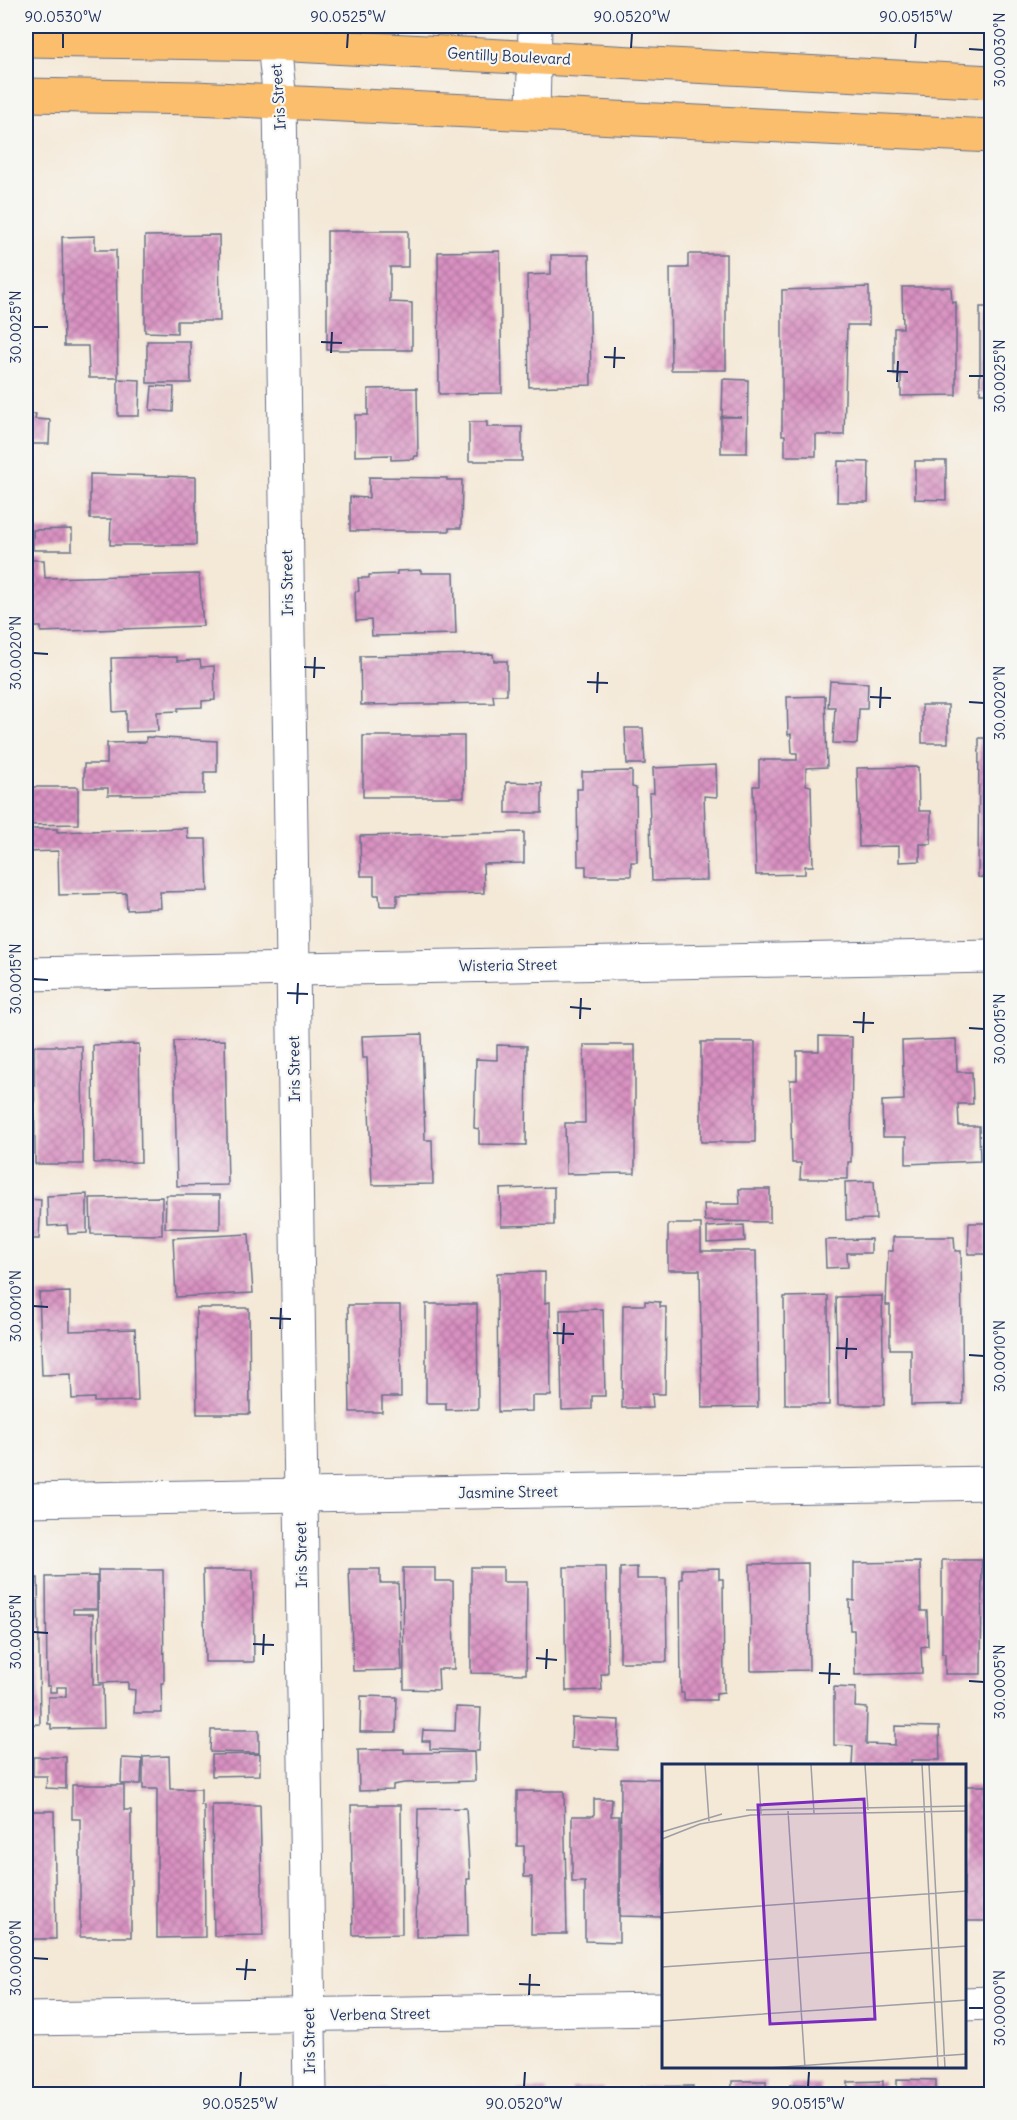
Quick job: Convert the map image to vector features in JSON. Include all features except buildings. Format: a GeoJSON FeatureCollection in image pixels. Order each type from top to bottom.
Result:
{"type":"FeatureCollection","features":[{"type":"Feature","properties":{"kind":"main road","name":"Gentilly Boulevard"},"geometry":{"type":"LineString","coordinates":[[26,40],[274,44],[536,41],[992,82]]}},
{"type":"Feature","properties":{"kind":"main road"},"geometry":{"type":"LineString","coordinates":[[26,95],[280,101],[992,136]]}},
{"type":"Feature","properties":{"kind":"street"},"geometry":{"type":"LineString","coordinates":[[533,112],[536,41]]}},
{"type":"Feature","properties":{"kind":"street","name":"Iris Street"},"geometry":{"type":"LineString","coordinates":[[274,44],[280,101],[310,2094]]}},
{"type":"Feature","properties":{"kind":"street","name":"Wisteria Street"},"geometry":{"type":"LineString","coordinates":[[26,974],[992,956]]}},
{"type":"Feature","properties":{"kind":"street","name":"Jasmine Street"},"geometry":{"type":"LineString","coordinates":[[26,1500],[992,1483]]}},
{"type":"Feature","properties":{"kind":"street"},"geometry":{"type":"LineString","coordinates":[[966,2004],[992,2003]]}},
{"type":"Feature","properties":{"kind":"street","name":"Verbena Street"},"geometry":{"type":"LineString","coordinates":[[26,2019],[662,2009]]}}]}
